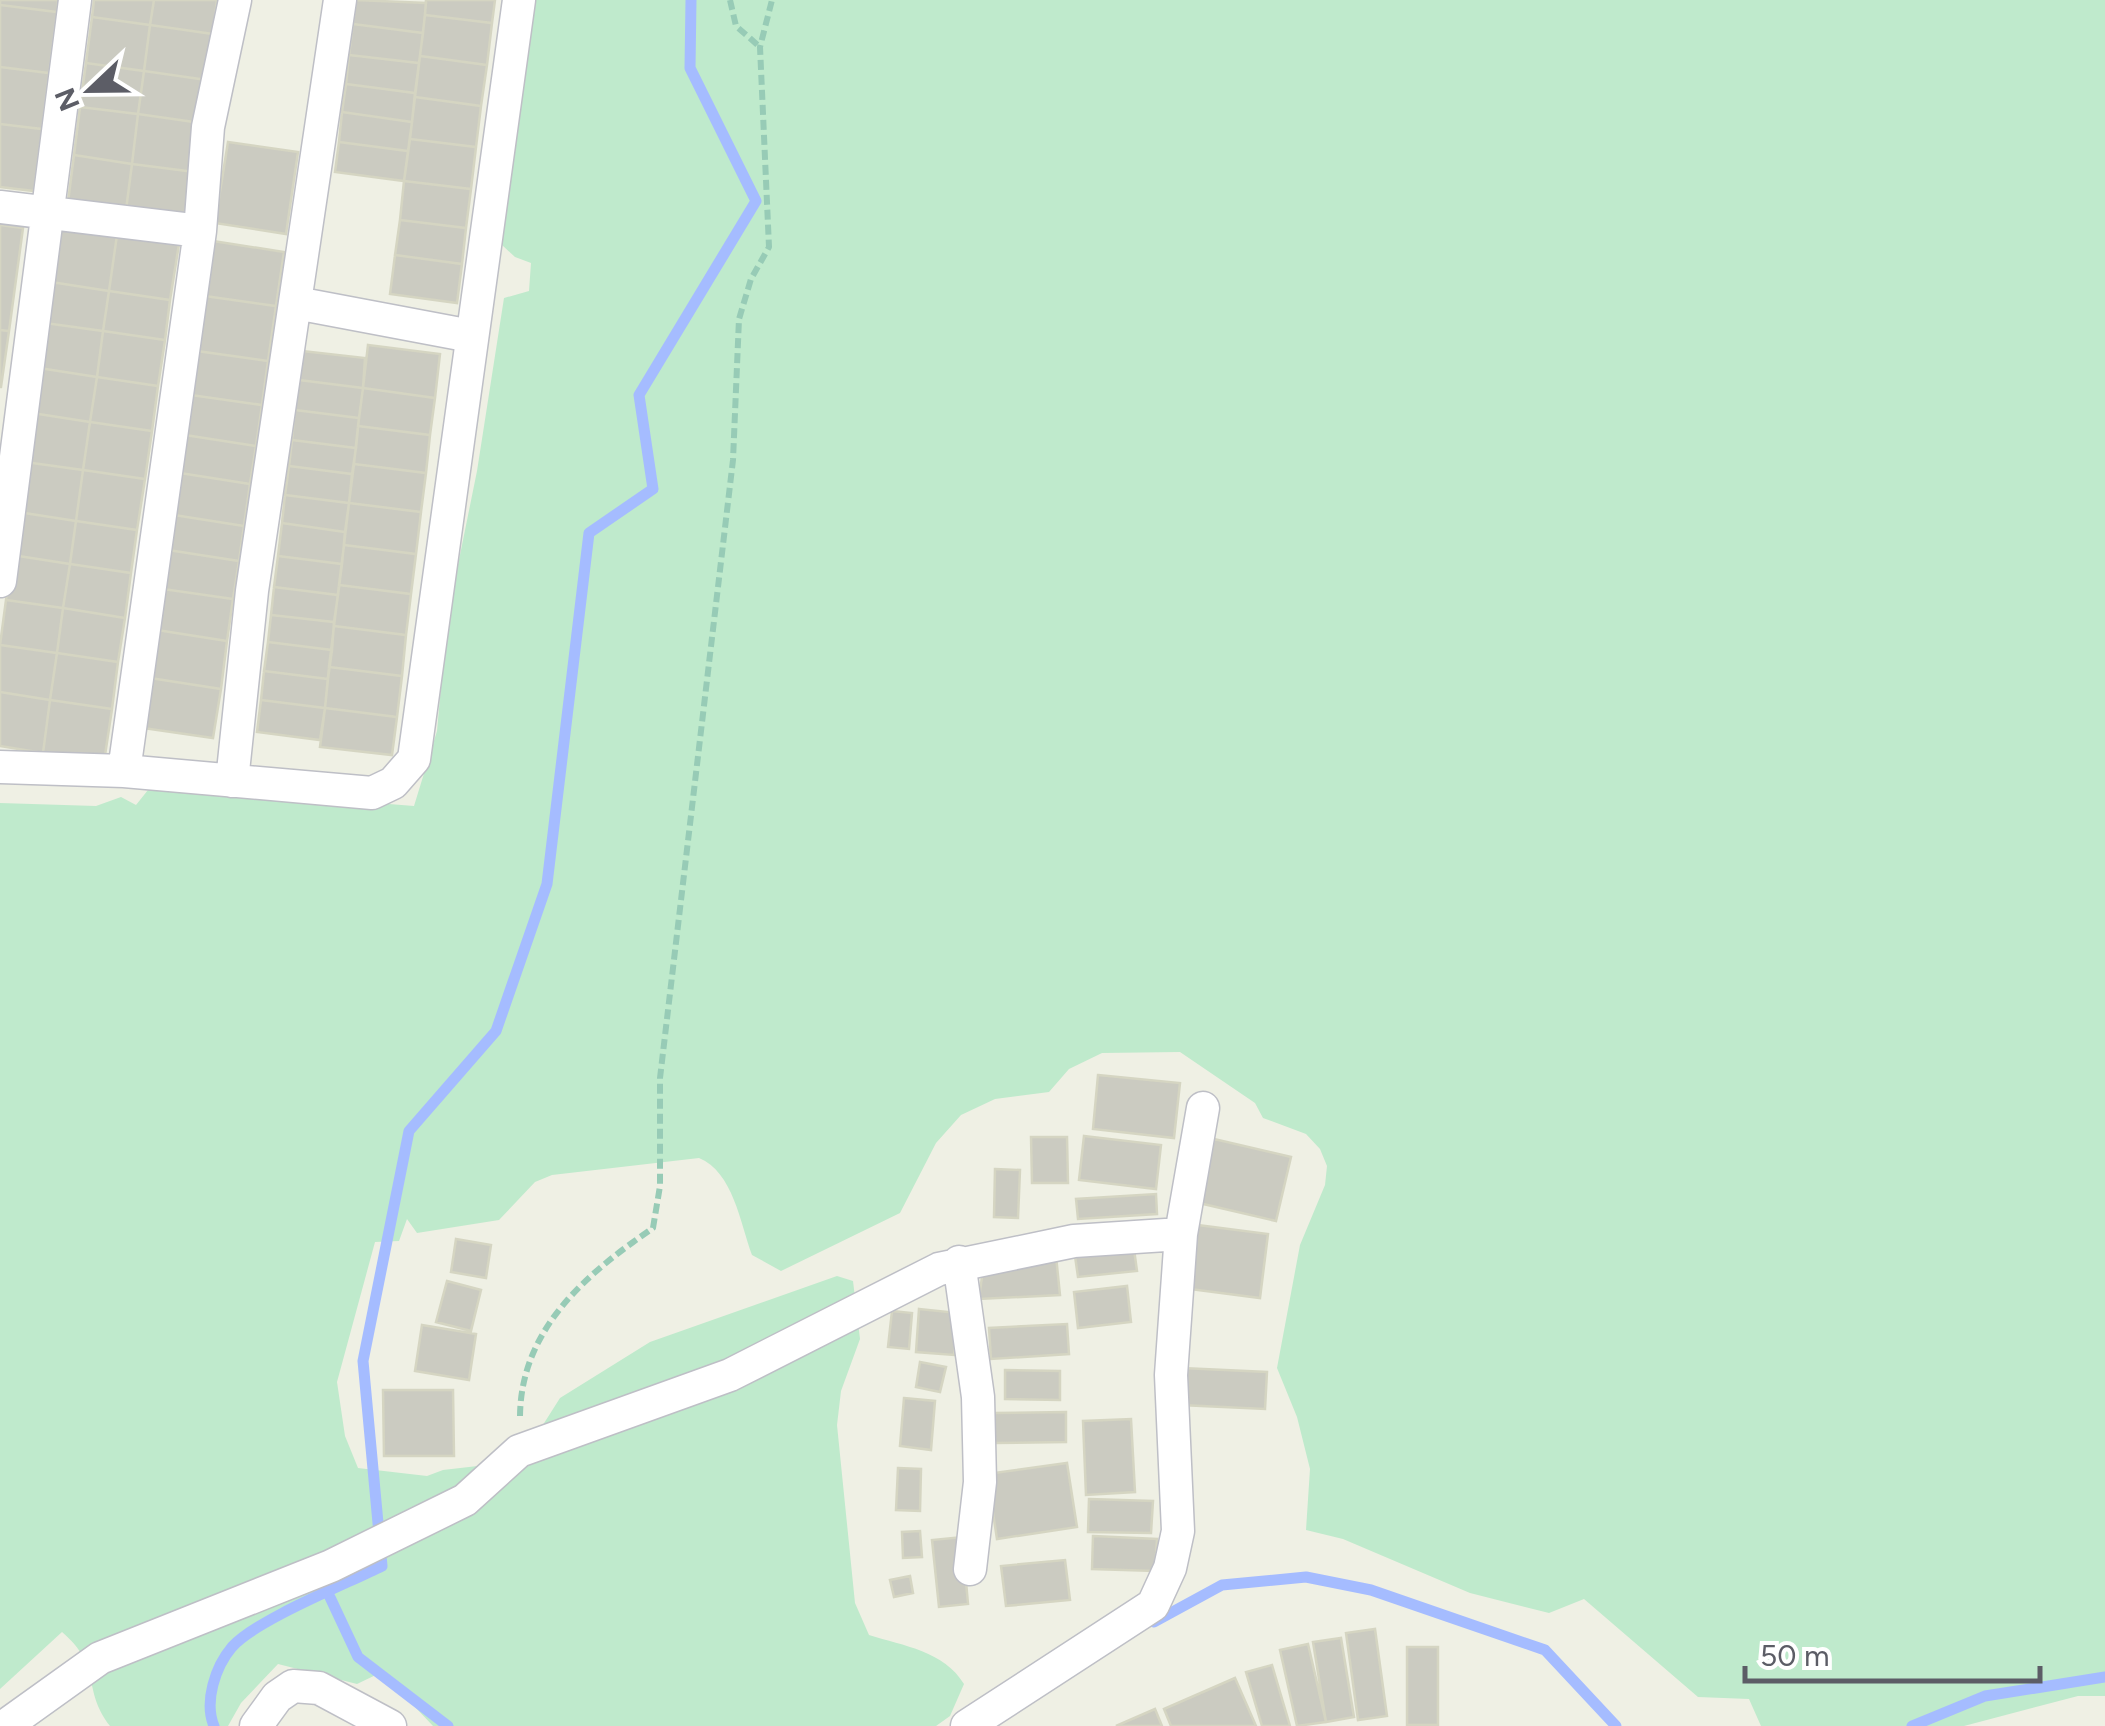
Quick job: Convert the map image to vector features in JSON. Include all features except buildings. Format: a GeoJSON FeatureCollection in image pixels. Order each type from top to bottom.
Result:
{"type":"FeatureCollection","features":[{"type":"Feature","properties":{"kind":"street"},"geometry":{"type":"LineString","coordinates":[[0,581],[44,215],[75,0]]}},
{"type":"Feature","properties":{"kind":"street"},"geometry":{"type":"LineString","coordinates":[[124,770],[200,232],[208,127],[235,0]]}},
{"type":"Feature","properties":{"kind":"street"},"geometry":{"type":"LineString","coordinates":[[232,781],[252,591],[340,0]]}},
{"type":"Feature","properties":{"kind":"street"},"geometry":{"type":"LineString","coordinates":[[0,767],[124,770],[372,793],[393,783],[414,759],[519,0]]}},
{"type":"Feature","properties":{"kind":"street"},"geometry":{"type":"LineString","coordinates":[[0,207],[200,232]]}},
{"type":"Feature","properties":{"kind":"street"},"geometry":{"type":"LineString","coordinates":[[296,303],[471,336]]}},
{"type":"Feature","properties":{"kind":"street"},"geometry":{"type":"LineString","coordinates":[[967,1726],[1153,1605],[1170,1568],[1178,1531],[1171,1375],[1181,1234],[1203,1108]]}},
{"type":"Feature","properties":{"kind":"street"},"geometry":{"type":"LineString","coordinates":[[5,1726],[100,1658],[331,1566],[465,1500],[519,1451],[730,1376],[958,1262],[1074,1241],[1181,1234]]}},
{"type":"Feature","properties":{"kind":"street"},"geometry":{"type":"LineString","coordinates":[[958,1262],[978,1397],[980,1482],[970,1570]]}},
{"type":"Feature","properties":{"kind":"street"},"geometry":{"type":"LineString","coordinates":[[256,1726],[276,1697],[293,1686],[319,1688],[390,1726]]}},
{"type":"Feature","properties":{"kind":"path"},"geometry":{"type":"LineString","coordinates":[[730,0],[736,26],[760,48]]}},
{"type":"Feature","properties":{"kind":"path"},"geometry":{"type":"LineString","coordinates":[[519,1451],[520,1388],[545,1325],[596,1268],[653,1228],[660,1186],[660,1078],[713,598],[733,460],[739,319],[769,247],[760,48],[772,0]]}},
{"type":"Feature","properties":{"kind":"green space"},"geometry":{"type":"Polygon","coordinates":[[[529,0],[2105,0],[2105,1696],[2078,1696],[1964,1726],[1761,1726],[1749,1699],[1698,1697],[1584,1599],[1549,1613],[1470,1593],[1343,1539],[1306,1530],[1310,1469],[1297,1417],[1277,1368],[1300,1245],[1325,1185],[1327,1166],[1320,1149],[1306,1134],[1263,1118],[1255,1103],[1180,1052],[1102,1053],[1069,1069],[1049,1092],[995,1099],[961,1115],[936,1143],[900,1213],[781,1271],[752,1255],[728,1186],[711,1165],[699,1158],[552,1175],[535,1182],[499,1220],[417,1233],[407,1219],[399,1241],[375,1242],[337,1382],[345,1436],[358,1468],[427,1476],[443,1470],[520,1461],[560,1398],[650,1342],[837,1276],[853,1281],[860,1339],[841,1391],[837,1425],[855,1603],[869,1635],[934,1657],[964,1684],[950,1716],[936,1726],[433,1726],[382,1672],[357,1684],[278,1664],[241,1703],[228,1726],[110,1726],[96,1700],[83,1656],[62,1632],[0,1689],[0,803],[96,806],[121,797],[136,805],[152,785],[414,806],[437,731],[447,619],[477,471],[504,298],[529,291],[531,263],[515,257],[502,245],[500,227],[529,0]]]}},
{"type":"Feature","properties":{"kind":"waterway"},"geometry":{"type":"LineString","coordinates":[[214,1726],[210,1706],[213,1685],[232,1647],[260,1625],[382,1566],[363,1361],[409,1131],[496,1031],[547,884],[589,533],[653,489],[639,395],[756,201],[690,68],[691,0]]}},
{"type":"Feature","properties":{"kind":"waterway"},"geometry":{"type":"LineString","coordinates":[[1154,1622],[1222,1585],[1306,1577],[1371,1590],[1545,1650],[1616,1726]]}},
{"type":"Feature","properties":{"kind":"waterway"},"geometry":{"type":"LineString","coordinates":[[328,1593],[358,1657],[448,1726]]}},
{"type":"Feature","properties":{"kind":"waterway"},"geometry":{"type":"LineString","coordinates":[[1912,1726],[1985,1696],[2105,1677]]}}]}
